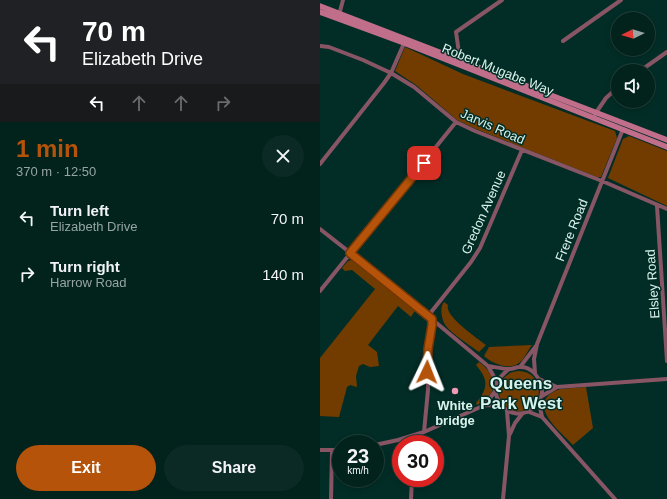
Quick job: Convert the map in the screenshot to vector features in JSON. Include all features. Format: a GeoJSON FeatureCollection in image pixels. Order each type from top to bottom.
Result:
{"type":"FeatureCollection","features":[{"type":"Feature","properties":{"kind":"main road","name":"Robert Mugabe Way"},"geometry":{"type":"LineString","coordinates":[[320,6],[338,16]]}},
{"type":"Feature","properties":{"kind":"main road","name":"Robert Mugabe Way"},"geometry":{"type":"LineString","coordinates":[[320,12],[338,16],[405,41],[624,127],[667,147]]}},
{"type":"Feature","properties":{"kind":"main road","name":"Robert Mugabe Way"},"geometry":{"type":"LineString","coordinates":[[405,41],[460,60],[594,115]]}},
{"type":"Feature","properties":{"kind":"main road","name":"Robert Mugabe Way"},"geometry":{"type":"LineString","coordinates":[[624,127],[667,140]]}},
{"type":"Feature","properties":{"kind":"street"},"geometry":{"type":"LineString","coordinates":[[338,16],[343,0]]}},
{"type":"Feature","properties":{"kind":"street"},"geometry":{"type":"LineString","coordinates":[[460,60],[456,32],[502,0]]}},
{"type":"Feature","properties":{"kind":"street"},"geometry":{"type":"LineString","coordinates":[[563,41],[621,0]]}},
{"type":"Feature","properties":{"kind":"street"},"geometry":{"type":"LineString","coordinates":[[320,164],[384,83],[391,72],[405,41]]}},
{"type":"Feature","properties":{"kind":"street","name":"Jarvis Road"},"geometry":{"type":"LineString","coordinates":[[320,46],[329,47],[391,72],[414,87],[456,122],[667,209]]}},
{"type":"Feature","properties":{"kind":"street"},"geometry":{"type":"LineString","coordinates":[[650,64],[667,52]]}},
{"type":"Feature","properties":{"kind":"street"},"geometry":{"type":"LineString","coordinates":[[594,115],[611,93]]}},
{"type":"Feature","properties":{"kind":"street"},"geometry":{"type":"LineString","coordinates":[[320,291],[456,122]]}},
{"type":"Feature","properties":{"kind":"street","name":"Frere Road"},"geometry":{"type":"LineString","coordinates":[[535,373],[534,359],[537,344],[624,127]]}},
{"type":"Feature","properties":{"kind":"street","name":"Gredon Avenue"},"geometry":{"type":"LineString","coordinates":[[430,318],[477,252],[522,150]]}},
{"type":"Feature","properties":{"kind":"street","name":"Elsley Road"},"geometry":{"type":"LineString","coordinates":[[657,206],[667,361]]}},
{"type":"Feature","properties":{"kind":"street"},"geometry":{"type":"LineString","coordinates":[[320,229],[488,366],[497,382]]}},
{"type":"Feature","properties":{"kind":"street"},"geometry":{"type":"LineString","coordinates":[[424,432],[428,390],[428,349],[432,325],[430,318]]}},
{"type":"Feature","properties":{"kind":"street","name":"Frere Road"},"geometry":{"type":"LineString","coordinates":[[520,367],[537,344]]}},
{"type":"Feature","properties":{"kind":"street"},"geometry":{"type":"LineString","coordinates":[[488,366],[509,369],[520,367],[535,373],[542,387],[542,396],[539,402],[529,412],[522,414],[507,411],[501,406],[496,396],[497,382],[502,374],[509,369]]}},
{"type":"Feature","properties":{"kind":"street"},"geometry":{"type":"LineString","coordinates":[[539,379],[557,387]]}},
{"type":"Feature","properties":{"kind":"street"},"geometry":{"type":"LineString","coordinates":[[542,396],[557,387],[667,380]]}},
{"type":"Feature","properties":{"kind":"street"},"geometry":{"type":"LineString","coordinates":[[485,405],[496,390]]}},
{"type":"Feature","properties":{"kind":"street"},"geometry":{"type":"LineString","coordinates":[[539,402],[542,417]]}},
{"type":"Feature","properties":{"kind":"street"},"geometry":{"type":"LineString","coordinates":[[415,435],[485,405],[501,406]]}},
{"type":"Feature","properties":{"kind":"street"},"geometry":{"type":"LineString","coordinates":[[503,499],[509,436],[507,411]]}},
{"type":"Feature","properties":{"kind":"street"},"geometry":{"type":"LineString","coordinates":[[529,412],[542,417],[615,499]]}},
{"type":"Feature","properties":{"kind":"street"},"geometry":{"type":"LineString","coordinates":[[509,436],[515,423],[522,414]]}},
{"type":"Feature","properties":{"kind":"street"},"geometry":{"type":"LineString","coordinates":[[320,450],[332,451],[331,499]]}},
{"type":"Feature","properties":{"kind":"street"},"geometry":{"type":"LineString","coordinates":[[411,499],[412,487]]}},
{"type":"Feature","properties":{"kind":"shaded area"},"geometry":{"type":"Polygon","coordinates":[[[405,47],[463,74],[615,131],[617,138],[601,177],[597,177],[457,120],[416,85],[395,71],[405,47]]]}},
{"type":"Feature","properties":{"kind":"shaded area"},"geometry":{"type":"Polygon","coordinates":[[[629,136],[667,151],[667,206],[608,178],[623,139],[629,136]]]}},
{"type":"Feature","properties":{"kind":"shaded area"},"geometry":{"type":"Polygon","coordinates":[[[348,261],[357,261],[416,309],[411,317],[398,306],[368,345],[377,352],[379,366],[370,367],[363,364],[359,366],[356,376],[357,387],[350,385],[347,387],[339,417],[320,416],[320,358],[375,289],[352,270],[345,271],[342,268],[348,261]]]}},
{"type":"Feature","properties":{"kind":"shaded area"},"geometry":{"type":"Polygon","coordinates":[[[444,302],[448,305],[448,310],[456,321],[486,345],[479,352],[446,326],[443,321],[442,314],[442,305],[444,302]]]}},
{"type":"Feature","properties":{"kind":"shaded area"},"geometry":{"type":"Polygon","coordinates":[[[532,345],[523,360],[515,365],[500,365],[484,356],[489,347],[532,345]]]}},
{"type":"Feature","properties":{"kind":"shaded area"},"geometry":{"type":"Polygon","coordinates":[[[479,362],[490,374],[494,386],[493,390],[483,402],[477,405],[476,403],[485,388],[485,380],[476,365],[479,362]]]}},
{"type":"Feature","properties":{"kind":"shaded area"},"geometry":{"type":"Polygon","coordinates":[[[515,371],[523,371],[530,374],[536,380],[539,391],[536,402],[530,408],[523,411],[515,411],[508,408],[502,402],[499,395],[499,387],[502,380],[508,374],[515,371]]]}},
{"type":"Feature","properties":{"kind":"shaded area"},"geometry":{"type":"Polygon","coordinates":[[[586,387],[593,428],[573,445],[557,429],[547,416],[544,403],[551,393],[557,390],[586,387]]]}},
{"type":"Feature","properties":{"kind":"place","name":"White bridge"},"geometry":{"type":"Point","coordinates":[455,391]}},
{"type":"Feature","properties":{"kind":"district","name":"Queens Park West"},"geometry":{"type":"Point","coordinates":[521,393]}},
{"type":"Feature","properties":{"kind":"route"},"geometry":{"type":"LineString","coordinates":[[424,163],[350,253],[432,319],[427,372]]}}]}
